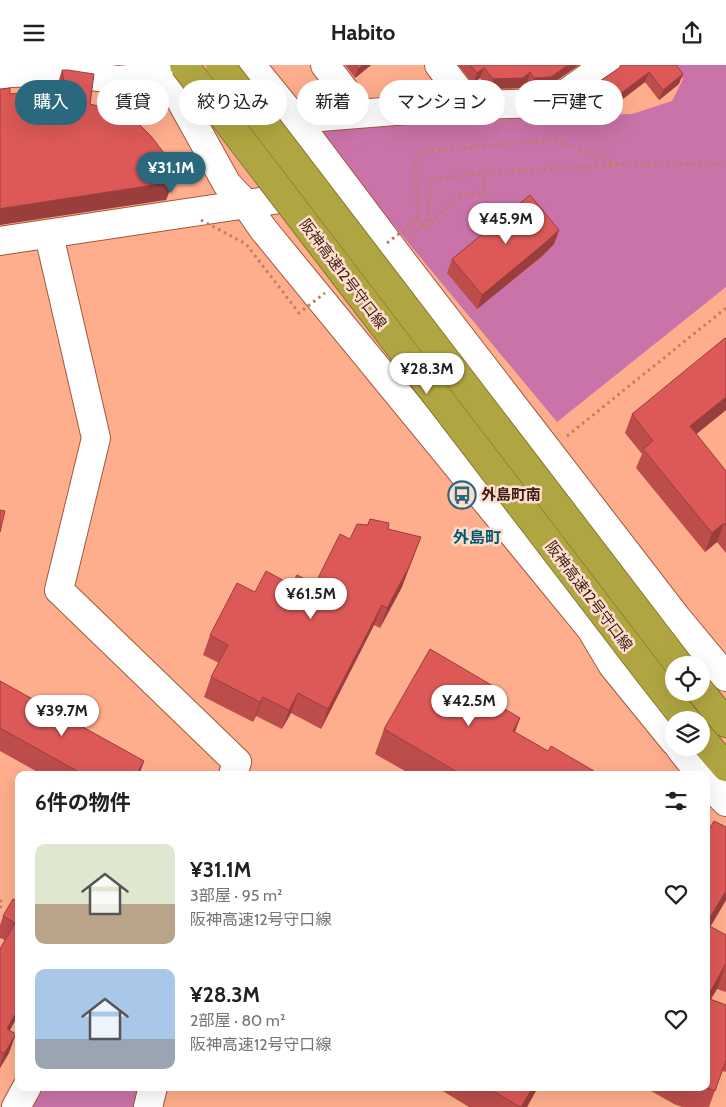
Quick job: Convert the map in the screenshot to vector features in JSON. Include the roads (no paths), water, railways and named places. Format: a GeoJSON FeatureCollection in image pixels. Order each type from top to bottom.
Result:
{"type":"FeatureCollection","features":[{"type":"Feature","properties":{"kind":"highway","name":"阪神高速12号守口線"},"geometry":{"type":"LineString","coordinates":[[220,65],[673,656]]}},
{"type":"Feature","properties":{"kind":"highway","name":"阪神高速12号守口線"},"geometry":{"type":"LineString","coordinates":[[170,67],[679,711]]}},
{"type":"Feature","properties":{"kind":"highway"},"geometry":{"type":"LineString","coordinates":[[708,701],[726,723]]}},
{"type":"Feature","properties":{"kind":"highway"},"geometry":{"type":"LineString","coordinates":[[710,749],[726,767]]}},
{"type":"Feature","properties":{"kind":"street"},"geometry":{"type":"LineString","coordinates":[[252,65],[348,189],[388,250],[677,618],[726,677]]}},
{"type":"Feature","properties":{"kind":"street"},"geometry":{"type":"LineString","coordinates":[[325,65],[337,80]]}},
{"type":"Feature","properties":{"kind":"street"},"geometry":{"type":"LineString","coordinates":[[439,65],[451,80]]}},
{"type":"Feature","properties":{"kind":"street"},"geometry":{"type":"LineString","coordinates":[[505,104],[552,103],[606,65]]}},
{"type":"Feature","properties":{"kind":"street"},"geometry":{"type":"LineString","coordinates":[[0,75],[10,73],[62,72],[118,80],[139,78],[170,67],[226,184],[245,203],[263,229],[591,629],[613,666],[665,730]]}},
{"type":"Feature","properties":{"kind":"street"},"geometry":{"type":"LineString","coordinates":[[0,241],[348,189]]}},
{"type":"Feature","properties":{"kind":"street"},"geometry":{"type":"LineString","coordinates":[[49,235],[96,438],[59,590],[237,762],[235,771]]}},
{"type":"Feature","properties":{"kind":"street"},"geometry":{"type":"LineString","coordinates":[[686,756],[698,771]]}},
{"type":"Feature","properties":{"kind":"street"},"geometry":{"type":"LineString","coordinates":[[710,785],[726,803]]}},
{"type":"Feature","properties":{"kind":"street"},"geometry":{"type":"LineString","coordinates":[[16,1107],[25,1091]]}},
{"type":"Feature","properties":{"kind":"street"},"geometry":{"type":"LineString","coordinates":[[148,1107],[152,1091]]}},
{"type":"Feature","properties":{"kind":"place","name":"外島町南"},"geometry":{"type":"Point","coordinates":[462,495]}},
{"type":"Feature","properties":{"kind":"district","name":"外島町"},"geometry":{"type":"Point","coordinates":[477,537]}}]}
